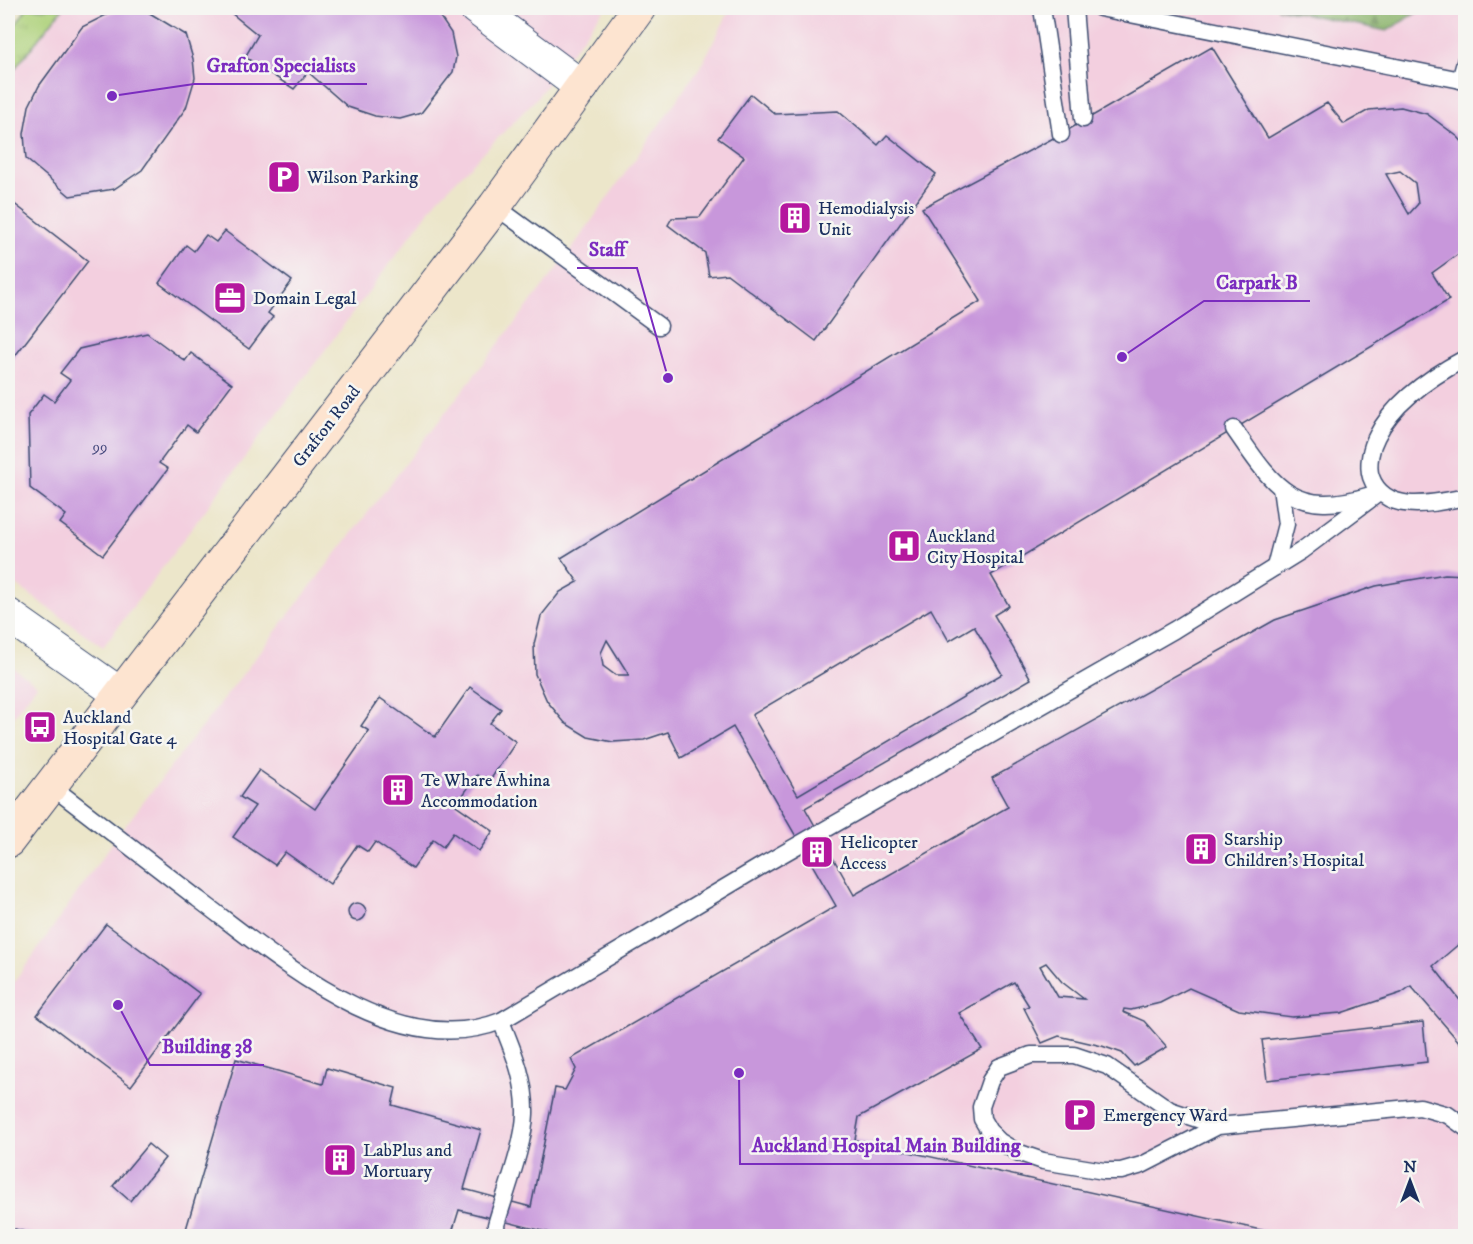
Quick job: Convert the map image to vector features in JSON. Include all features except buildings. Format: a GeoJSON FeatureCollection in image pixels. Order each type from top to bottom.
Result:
{"type":"FeatureCollection","features":[{"type":"Feature","properties":{"kind":"main road","name":"Grafton Road"},"geometry":{"type":"LineString","coordinates":[[8,841],[495,206],[639,8]]}},
{"type":"Feature","properties":{"kind":"street"},"geometry":{"type":"LineString","coordinates":[[476,8],[582,87]]}},
{"type":"Feature","properties":{"kind":"street"},"geometry":{"type":"LineString","coordinates":[[8,615],[120,694]]}},
{"type":"Feature","properties":{"kind":"lane"},"geometry":{"type":"LineString","coordinates":[[1042,8],[1061,134]]}},
{"type":"Feature","properties":{"kind":"lane"},"geometry":{"type":"LineString","coordinates":[[1074,8],[1083,119]]}},
{"type":"Feature","properties":{"kind":"lane"},"geometry":{"type":"LineString","coordinates":[[1100,8],[1463,81],[1466,59]]}},
{"type":"Feature","properties":{"kind":"lane"},"geometry":{"type":"LineString","coordinates":[[495,206],[659,326]]}},
{"type":"Feature","properties":{"kind":"lane"},"geometry":{"type":"LineString","coordinates":[[1466,358],[1415,391],[1377,436],[1371,454],[1370,473],[1380,492],[1390,499],[1414,504],[1466,497]]}},
{"type":"Feature","properties":{"kind":"lane"},"geometry":{"type":"LineString","coordinates":[[1234,429],[1269,480],[1311,502],[1329,504],[1352,501],[1380,492]]}},
{"type":"Feature","properties":{"kind":"lane"},"geometry":{"type":"LineString","coordinates":[[1275,567],[1286,524],[1281,488]]}},
{"type":"Feature","properties":{"kind":"lane"},"geometry":{"type":"LineString","coordinates":[[50,785],[275,958],[328,993],[358,1008],[412,1025],[465,1029],[486,1026],[501,1021],[738,880],[1174,630],[1307,547],[1380,492]]}},
{"type":"Feature","properties":{"kind":"lane"},"geometry":{"type":"LineString","coordinates":[[497,1236],[496,1225],[525,1115],[523,1086],[516,1057],[501,1021]]}},
{"type":"Feature","properties":{"kind":"lane"},"geometry":{"type":"LineString","coordinates":[[1218,1126],[1170,1110],[1107,1066],[1074,1055],[1031,1055],[999,1067],[987,1089],[981,1107],[982,1119],[989,1131],[1017,1152],[1043,1161],[1104,1172],[1121,1171],[1142,1165],[1218,1126],[1420,1107],[1442,1112],[1466,1128]]}},
{"type":"Feature","properties":{"kind":"shaded area"},"geometry":{"type":"Polygon","coordinates":[[[63,8],[605,8],[535,100],[438,199],[103,647],[8,579],[8,77],[63,8]]]}},
{"type":"Feature","properties":{"kind":"shaded area","name":"Auckland City Hospital"},"geometry":{"type":"Polygon","coordinates":[[[731,8],[1465,8],[1465,1236],[8,1236],[8,991],[118,835],[566,257],[702,64],[731,8]]]}},
{"type":"Feature","properties":{"kind":"shaded area"},"geometry":{"type":"Polygon","coordinates":[[[8,664],[37,685],[8,723],[8,664]]]}},
{"type":"Feature","properties":{"kind":"green space"},"geometry":{"type":"Polygon","coordinates":[[[27,8],[63,8],[8,77],[8,36],[27,8]]]}},
{"type":"Feature","properties":{"kind":"green space"},"geometry":{"type":"Polygon","coordinates":[[[1277,8],[1424,8],[1387,31],[1277,8]]]}},
{"type":"Feature","properties":{"kind":"place","name":"Grafton Specialists"},"geometry":{"type":"Point","coordinates":[112,96]}},
{"type":"Feature","properties":{"kind":"place","name":"Wilson Parking"},"geometry":{"type":"Point","coordinates":[284,177]}},
{"type":"Feature","properties":{"kind":"place","name":"Hemodialysis Unit"},"geometry":{"type":"Point","coordinates":[795,218]}},
{"type":"Feature","properties":{"kind":"place","name":"Domain Legal"},"geometry":{"type":"Point","coordinates":[230,298]}},
{"type":"Feature","properties":{"kind":"place","name":"Carpark B"},"geometry":{"type":"Point","coordinates":[1122,357]}},
{"type":"Feature","properties":{"kind":"place","name":"Staff"},"geometry":{"type":"Point","coordinates":[668,378]}},
{"type":"Feature","properties":{"kind":"place","name":"Auckland City Hospital"},"geometry":{"type":"Point","coordinates":[904,546]}},
{"type":"Feature","properties":{"kind":"place","name":"Auckland Hospital Gate 4"},"geometry":{"type":"Point","coordinates":[40,727]}},
{"type":"Feature","properties":{"kind":"place","name":"Te Whare Āwhina Accommodation"},"geometry":{"type":"Point","coordinates":[398,790]}},
{"type":"Feature","properties":{"kind":"place","name":"Starship Children's Hospital"},"geometry":{"type":"Point","coordinates":[1201,849]}},
{"type":"Feature","properties":{"kind":"place","name":"Helicopter Access"},"geometry":{"type":"Point","coordinates":[817,852]}},
{"type":"Feature","properties":{"kind":"place","name":"Building 38"},"geometry":{"type":"Point","coordinates":[118,1005]}},
{"type":"Feature","properties":{"kind":"place","name":"Auckland Hospital Main Building"},"geometry":{"type":"Point","coordinates":[739,1073]}},
{"type":"Feature","properties":{"kind":"place","name":"Emergency Ward"},"geometry":{"type":"Point","coordinates":[1080,1115]}},
{"type":"Feature","properties":{"kind":"place","name":"LabPlus and Mortuary"},"geometry":{"type":"Point","coordinates":[340,1160]}}]}
